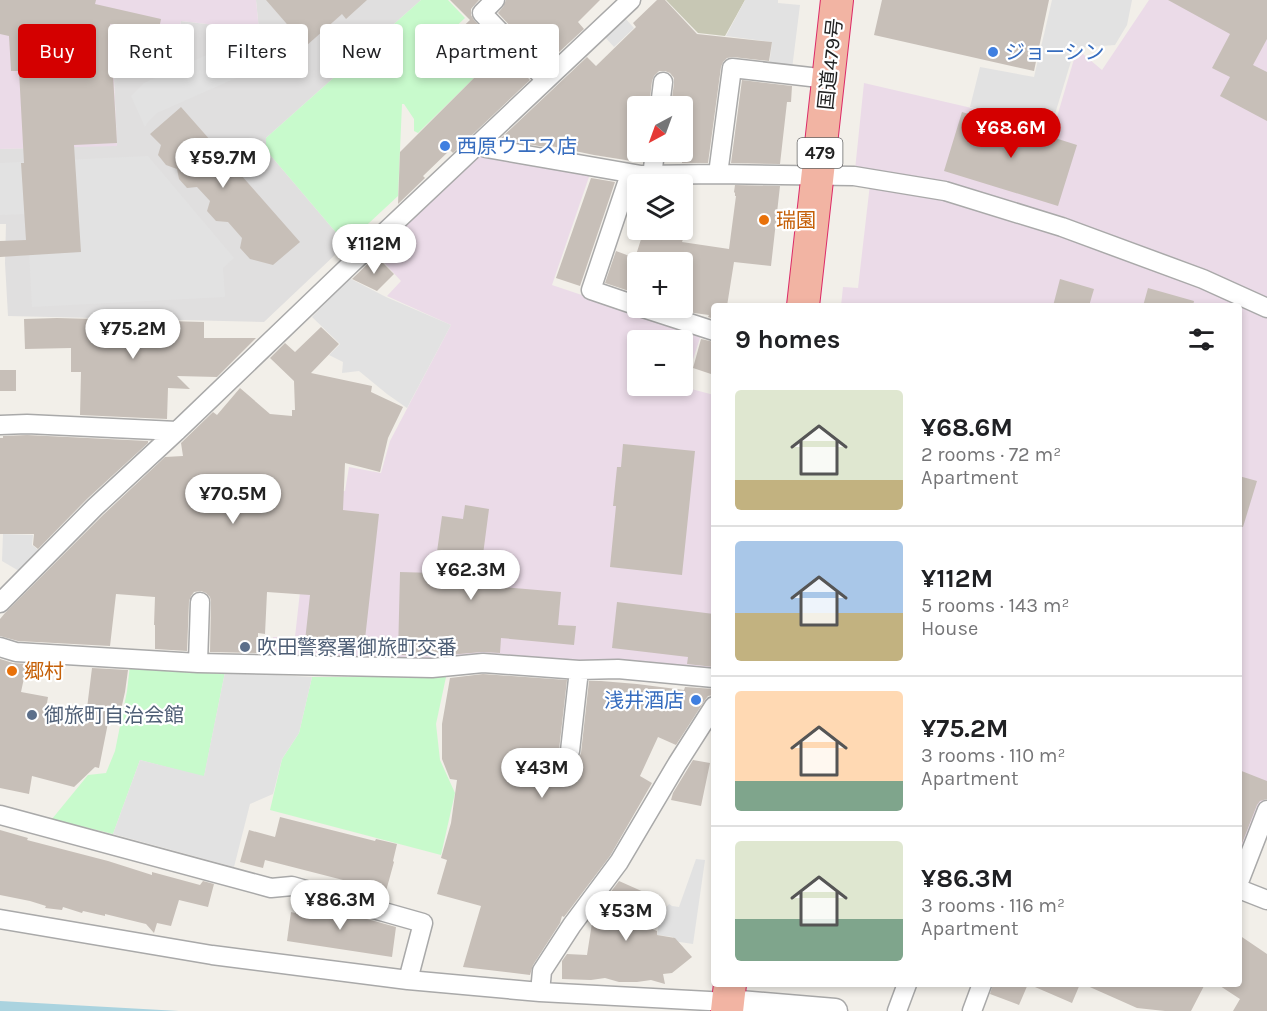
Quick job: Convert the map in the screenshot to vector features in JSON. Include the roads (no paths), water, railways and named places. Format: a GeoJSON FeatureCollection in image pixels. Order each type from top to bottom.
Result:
{"type":"FeatureCollection","features":[{"type":"Feature","properties":{"kind":"highway","name":"国道479号"},"geometry":{"type":"LineString","coordinates":[[803,303],[837,0]]}},
{"type":"Feature","properties":{"kind":"street"},"geometry":{"type":"LineString","coordinates":[[495,0],[482,13],[546,80]]}},
{"type":"Feature","properties":{"kind":"street"},"geometry":{"type":"LineString","coordinates":[[0,603],[95,507],[631,0]]}},
{"type":"Feature","properties":{"kind":"street"},"geometry":{"type":"LineString","coordinates":[[718,174],[732,68],[828,79]]}},
{"type":"Feature","properties":{"kind":"street"},"geometry":{"type":"LineString","coordinates":[[661,96],[663,82]]}},
{"type":"Feature","properties":{"kind":"street"},"geometry":{"type":"LineString","coordinates":[[480,143],[486,148],[630,174]]}},
{"type":"Feature","properties":{"kind":"street"},"geometry":{"type":"LineString","coordinates":[[693,175],[854,176],[945,191],[1062,227],[1203,279],[1267,308]]}},
{"type":"Feature","properties":{"kind":"street"},"geometry":{"type":"LineString","coordinates":[[627,183],[591,290],[627,302]]}},
{"type":"Feature","properties":{"kind":"street"},"geometry":{"type":"LineString","coordinates":[[674,318],[711,330]]}},
{"type":"Feature","properties":{"kind":"street"},"geometry":{"type":"LineString","coordinates":[[0,424],[177,431]]}},
{"type":"Feature","properties":{"kind":"street"},"geometry":{"type":"LineString","coordinates":[[198,663],[200,603]]}},
{"type":"Feature","properties":{"kind":"street"},"geometry":{"type":"LineString","coordinates":[[0,647],[16,652],[198,663],[432,668],[483,663],[579,670],[618,669],[711,678]]}},
{"type":"Feature","properties":{"kind":"street"},"geometry":{"type":"LineString","coordinates":[[570,751],[579,670]]}},
{"type":"Feature","properties":{"kind":"street"},"geometry":{"type":"LineString","coordinates":[[540,992],[542,971],[572,925],[619,862],[711,711]]}},
{"type":"Feature","properties":{"kind":"street"},"geometry":{"type":"LineString","coordinates":[[1242,874],[1267,810]]}},
{"type":"Feature","properties":{"kind":"street"},"geometry":{"type":"LineString","coordinates":[[0,815],[271,888],[292,886],[423,923],[408,980]]}},
{"type":"Feature","properties":{"kind":"street"},"geometry":{"type":"LineString","coordinates":[[1242,890],[1267,900]]}},
{"type":"Feature","properties":{"kind":"street"},"geometry":{"type":"LineString","coordinates":[[0,918],[212,955],[408,980],[540,992],[728,1001],[835,1011]]}},
{"type":"Feature","properties":{"kind":"street"},"geometry":{"type":"LineString","coordinates":[[897,1011],[906,987]]}},
{"type":"Feature","properties":{"kind":"street"},"geometry":{"type":"LineString","coordinates":[[972,1011],[981,987]]}},
{"type":"Feature","properties":{"kind":"water"},"geometry":{"type":"Polygon","coordinates":[[[0,1001],[179,1011],[0,1011],[0,1001]]]}},
{"type":"Feature","properties":{"kind":"place","name":"ジョーシン"},"geometry":{"type":"Point","coordinates":[993,52]}},
{"type":"Feature","properties":{"kind":"place","name":"西原ウエス店"},"geometry":{"type":"Point","coordinates":[445,146]}},
{"type":"Feature","properties":{"kind":"place","name":"瑞園"},"geometry":{"type":"Point","coordinates":[764,220]}},
{"type":"Feature","properties":{"kind":"place","name":"吹田警察署御旅町交番"},"geometry":{"type":"Point","coordinates":[245,647]}},
{"type":"Feature","properties":{"kind":"place","name":"郷村"},"geometry":{"type":"Point","coordinates":[12,671]}},
{"type":"Feature","properties":{"kind":"place","name":"浅井酒店"},"geometry":{"type":"Point","coordinates":[696,700]}},
{"type":"Feature","properties":{"kind":"place","name":"御旅町自治会館"},"geometry":{"type":"Point","coordinates":[32,715]}}]}
